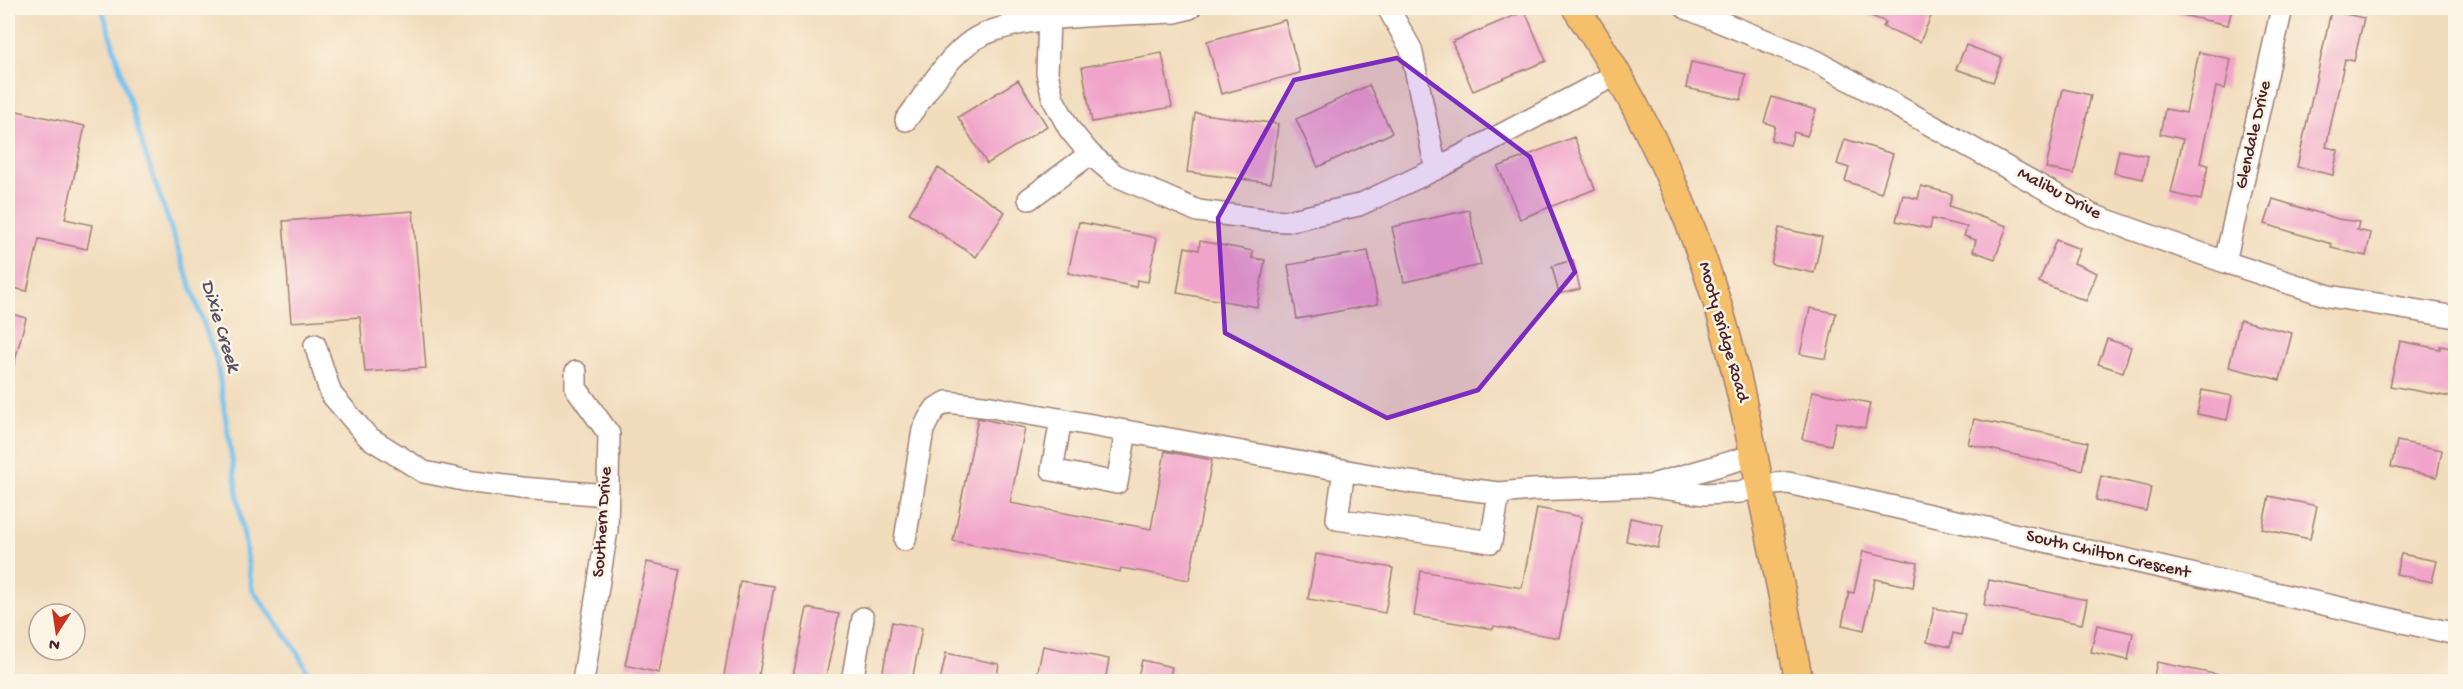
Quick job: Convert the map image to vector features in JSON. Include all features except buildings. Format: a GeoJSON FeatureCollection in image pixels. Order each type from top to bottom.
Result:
{"type":"FeatureCollection","features":[{"type":"Feature","properties":{"kind":"main road","name":"Mooty Bridge Road"},"geometry":{"type":"LineString","coordinates":[[1576,8],[1617,74],[1662,160],[1699,250],[1731,350],[1755,455],[1799,681]]}},
{"type":"Feature","properties":{"kind":"street"},"geometry":{"type":"LineString","coordinates":[[906,120],[957,54],[974,40],[996,30],[1048,19],[1176,12],[1190,8]]}},
{"type":"Feature","properties":{"kind":"street"},"geometry":{"type":"LineString","coordinates":[[1388,8],[1411,49],[1436,169]]}},
{"type":"Feature","properties":{"kind":"street","name":"Malibu Drive"},"geometry":{"type":"LineString","coordinates":[[1686,8],[1816,61],[2092,215],[2329,296],[2456,317]]}},
{"type":"Feature","properties":{"kind":"street","name":"Glendale Drive"},"geometry":{"type":"LineString","coordinates":[[2225,262],[2282,8]]}},
{"type":"Feature","properties":{"kind":"street"},"geometry":{"type":"LineString","coordinates":[[1048,19],[1047,74],[1053,99],[1070,130],[1090,154],[1115,175],[1198,211],[1287,221],[1359,205],[1436,169],[1617,74]]}},
{"type":"Feature","properties":{"kind":"street"},"geometry":{"type":"LineString","coordinates":[[1029,199],[1090,154]]}},
{"type":"Feature","properties":{"kind":"street"},"geometry":{"type":"LineString","coordinates":[[315,345],[331,394],[368,437],[424,472],[492,485],[607,495]]}},
{"type":"Feature","properties":{"kind":"street","name":"Southern Drive"},"geometry":{"type":"LineString","coordinates":[[576,372],[576,388],[609,434],[607,530],[583,681]]}},
{"type":"Feature","properties":{"kind":"street"},"geometry":{"type":"LineString","coordinates":[[905,540],[923,430],[936,408],[947,402],[991,406],[1409,482],[1498,493],[1648,486],[1755,455]]}},
{"type":"Feature","properties":{"kind":"street"},"geometry":{"type":"LineString","coordinates":[[1060,419],[1053,470],[1118,483],[1126,431]]}},
{"type":"Feature","properties":{"kind":"street"},"geometry":{"type":"LineString","coordinates":[[1344,470],[1337,519],[1491,542],[1498,493]]}},
{"type":"Feature","properties":{"kind":"street","name":"South Chilton Crescent"},"geometry":{"type":"LineString","coordinates":[[1648,486],[1705,494],[1740,492],[1760,485],[1788,483],[2456,634]]}},
{"type":"Feature","properties":{"kind":"street"},"geometry":{"type":"LineString","coordinates":[[852,681],[863,618]]}},
{"type":"Feature","properties":{"kind":"highlighted area"},"geometry":{"type":"Polygon","coordinates":[[[1397,58],[1530,157],[1575,272],[1478,390],[1387,418],[1225,333],[1218,218],[1294,80],[1397,58]]]}},
{"type":"Feature","properties":{"kind":"waterway","name":"Dixie Creek"},"geometry":{"type":"LineString","coordinates":[[102,8],[146,156],[217,362],[252,589],[295,648],[313,682]]}}]}
